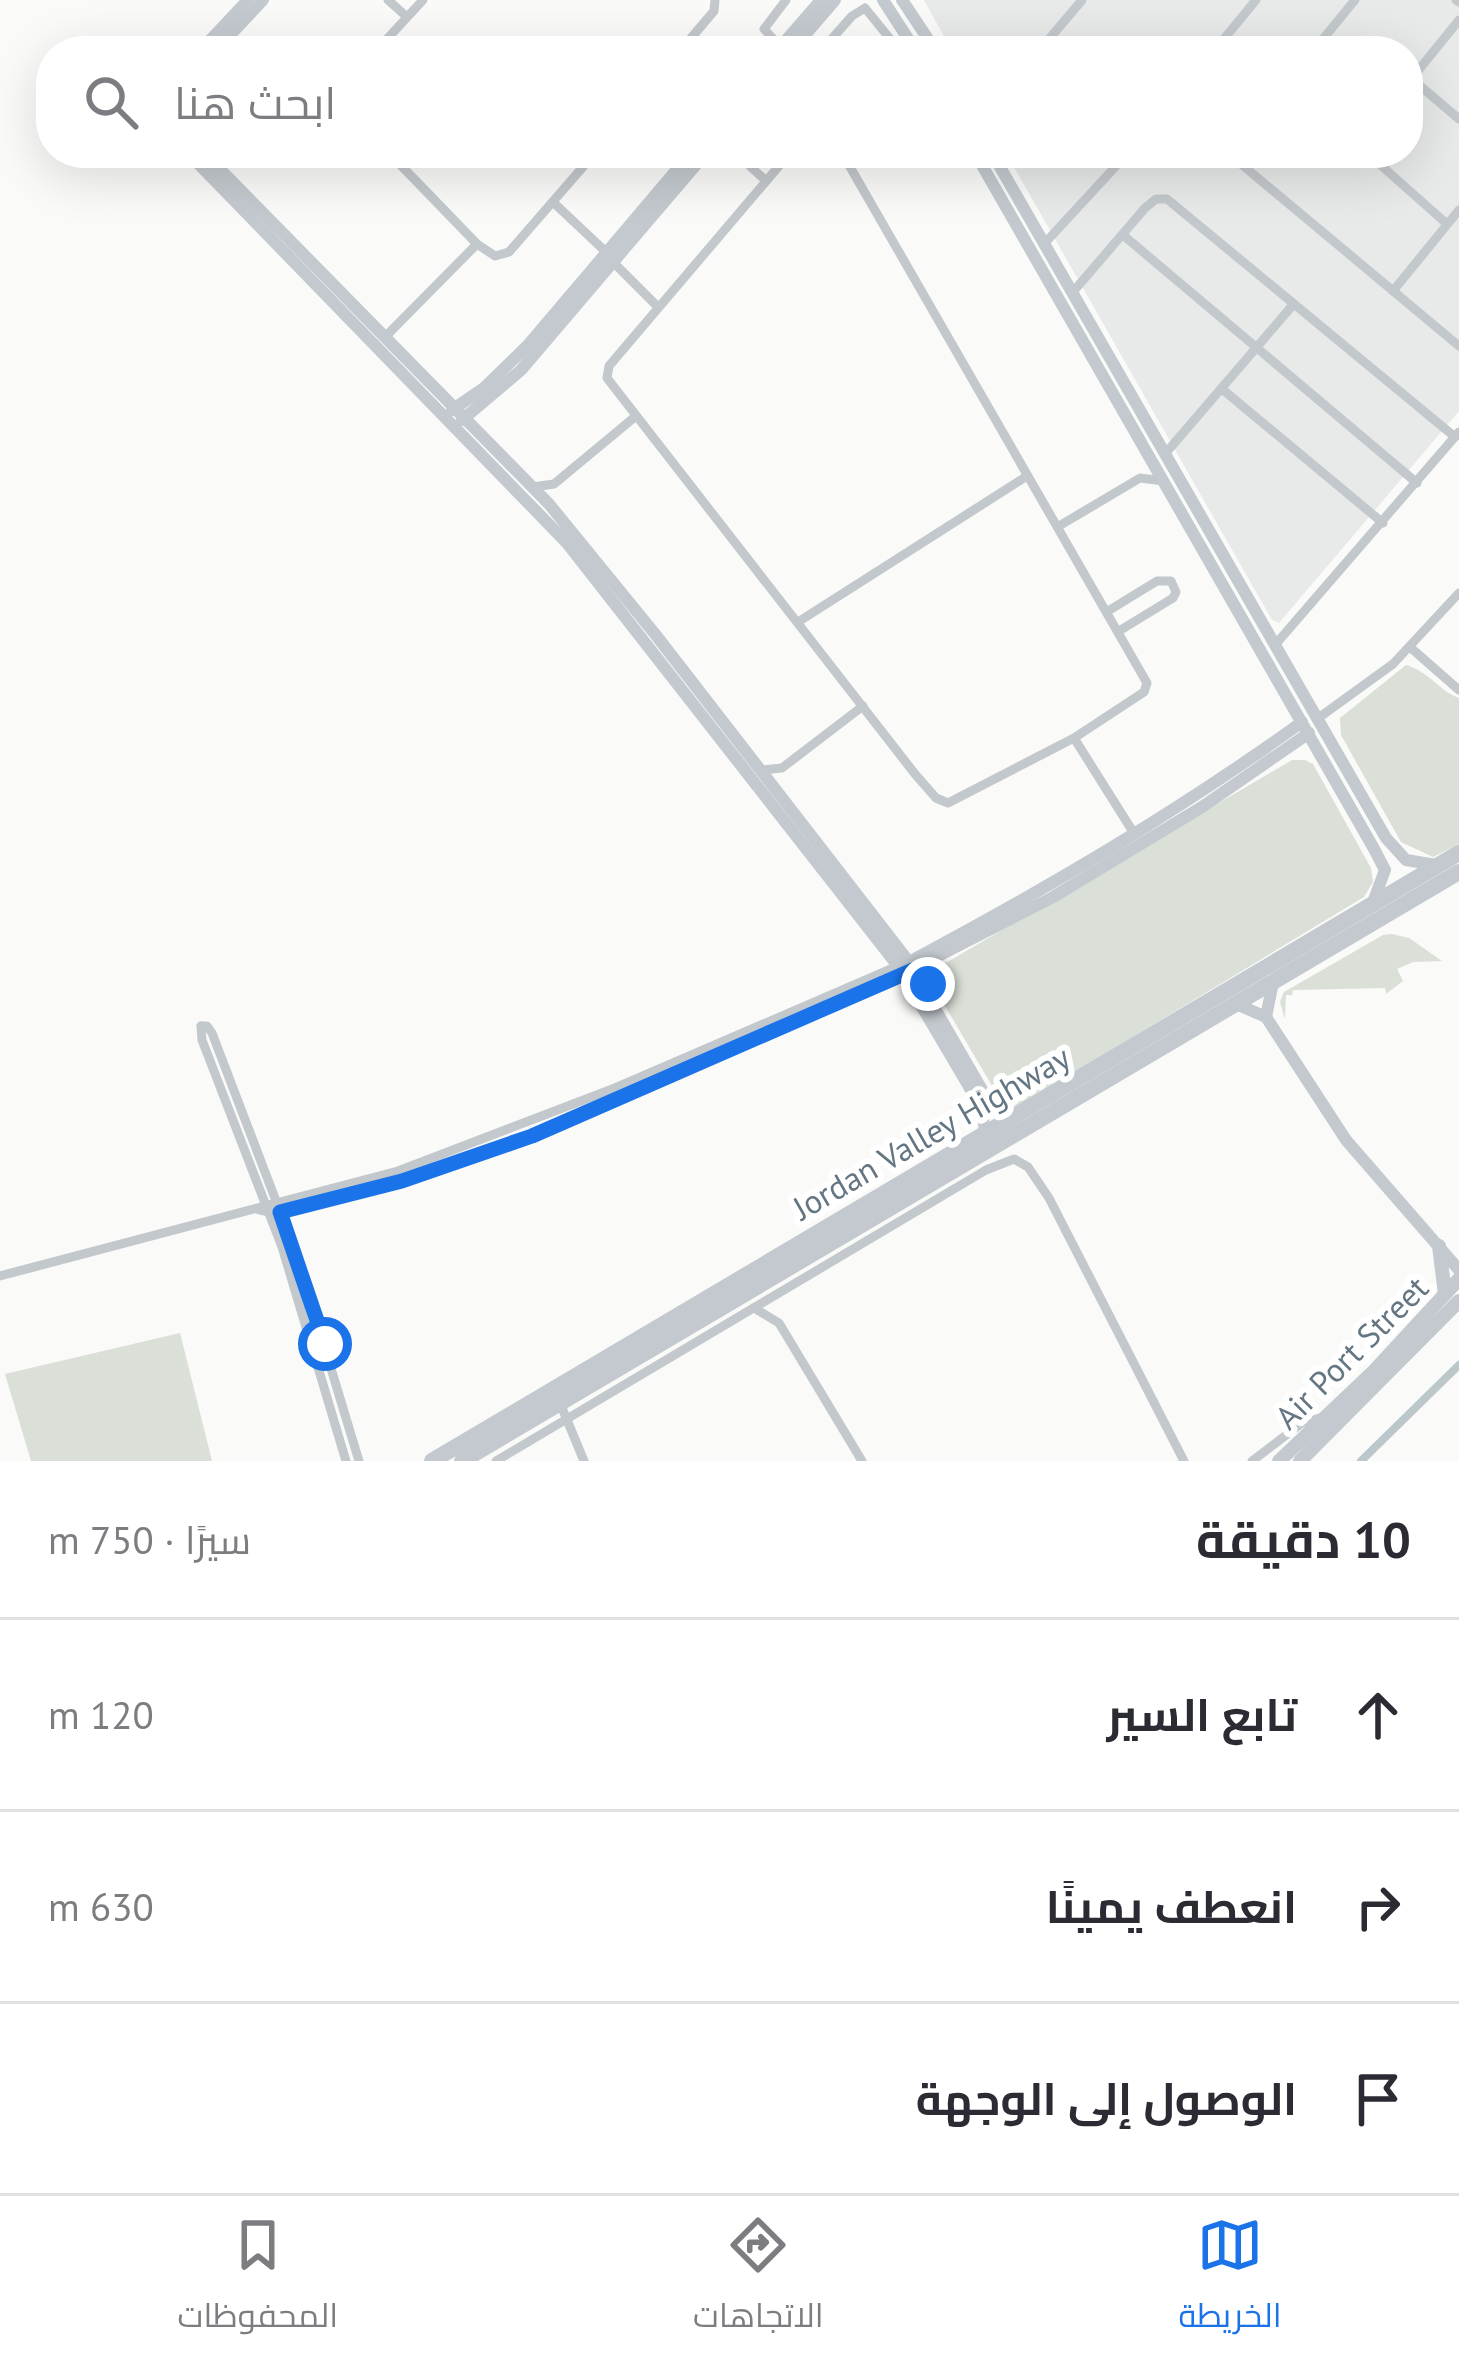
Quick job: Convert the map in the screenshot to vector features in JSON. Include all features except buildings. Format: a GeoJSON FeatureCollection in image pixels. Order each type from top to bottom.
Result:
{"type":"FeatureCollection","features":[{"type":"Feature","properties":{"kind":"highway","name":"Jordan Valley Highway"},"geometry":{"type":"LineString","coordinates":[[431,1461],[1012,1119],[1053,1102],[1274,982],[1459,854]]}},
{"type":"Feature","properties":{"kind":"highway","name":"Jordan Valley Highway"},"geometry":{"type":"LineString","coordinates":[[462,1461],[564,1411],[660,1354],[1372,905],[1459,872]]}},
{"type":"Feature","properties":{"kind":"main road"},"geometry":{"type":"LineString","coordinates":[[1439,1246],[1459,1255]]}},
{"type":"Feature","properties":{"kind":"main road"},"geometry":{"type":"LineString","coordinates":[[1439,1246],[1452,1298]]}},
{"type":"Feature","properties":{"kind":"main road","name":"Air Port Street"},"geometry":{"type":"LineString","coordinates":[[1300,1461],[1452,1298],[1459,1275]]}},
{"type":"Feature","properties":{"kind":"main road","name":"Air Port Street"},"geometry":{"type":"LineString","coordinates":[[1279,1461],[1452,1298]]}},
{"type":"Feature","properties":{"kind":"street"},"geometry":{"type":"LineString","coordinates":[[214,36],[248,0]]}},
{"type":"Feature","properties":{"kind":"street"},"geometry":{"type":"LineString","coordinates":[[229,36],[263,0]]}},
{"type":"Feature","properties":{"kind":"street"},"geometry":{"type":"LineString","coordinates":[[388,0],[406,17]]}},
{"type":"Feature","properties":{"kind":"street"},"geometry":{"type":"LineString","coordinates":[[389,36],[423,0]]}},
{"type":"Feature","properties":{"kind":"street"},"geometry":{"type":"LineString","coordinates":[[693,36],[714,11],[715,0]]}},
{"type":"Feature","properties":{"kind":"street"},"geometry":{"type":"LineString","coordinates":[[771,36],[764,29],[786,0]]}},
{"type":"Feature","properties":{"kind":"street"},"geometry":{"type":"LineString","coordinates":[[793,36],[820,0]]}},
{"type":"Feature","properties":{"kind":"street"},"geometry":{"type":"LineString","coordinates":[[797,36],[835,0]]}},
{"type":"Feature","properties":{"kind":"street"},"geometry":{"type":"LineString","coordinates":[[883,0],[906,36]]}},
{"type":"Feature","properties":{"kind":"street"},"geometry":{"type":"LineString","coordinates":[[902,0],[926,36]]}},
{"type":"Feature","properties":{"kind":"street"},"geometry":{"type":"LineString","coordinates":[[1052,36],[1082,0]]}},
{"type":"Feature","properties":{"kind":"street"},"geometry":{"type":"LineString","coordinates":[[1226,36],[1256,0]]}},
{"type":"Feature","properties":{"kind":"street"},"geometry":{"type":"LineString","coordinates":[[1325,36],[1354,0]]}},
{"type":"Feature","properties":{"kind":"street"},"geometry":{"type":"LineString","coordinates":[[834,36],[865,8],[888,36]]}},
{"type":"Feature","properties":{"kind":"street"},"geometry":{"type":"LineString","coordinates":[[1423,65],[1459,20]]}},
{"type":"Feature","properties":{"kind":"street"},"geometry":{"type":"LineString","coordinates":[[1423,91],[1459,119]]}},
{"type":"Feature","properties":{"kind":"street"},"geometry":{"type":"LineString","coordinates":[[203,168],[455,416],[568,543],[928,995],[992,1107],[1012,1119]]}},
{"type":"Feature","properties":{"kind":"street"},"geometry":{"type":"LineString","coordinates":[[219,168],[442,396],[455,416],[549,504],[776,789],[897,946],[971,1090],[986,1134]]}},
{"type":"Feature","properties":{"kind":"street"},"geometry":{"type":"LineString","coordinates":[[404,168],[477,244],[495,256],[508,252],[583,168]]}},
{"type":"Feature","properties":{"kind":"street"},"geometry":{"type":"LineString","coordinates":[[455,416],[521,370],[679,168]]}},
{"type":"Feature","properties":{"kind":"street"},"geometry":{"type":"LineString","coordinates":[[609,257],[692,168]]}},
{"type":"Feature","properties":{"kind":"street"},"geometry":{"type":"LineString","coordinates":[[752,168],[765,180]]}},
{"type":"Feature","properties":{"kind":"street"},"geometry":{"type":"LineString","coordinates":[[776,168],[607,372],[609,382],[941,802],[955,801],[1074,738],[1146,690],[1147,683],[851,168]]}},
{"type":"Feature","properties":{"kind":"street"},"geometry":{"type":"LineString","coordinates":[[984,168],[1165,454],[1275,645],[1323,758],[1384,870],[1372,905]]}},
{"type":"Feature","properties":{"kind":"street"},"geometry":{"type":"LineString","coordinates":[[1001,168],[1072,293],[1148,454],[1291,701],[1400,857],[1438,865]]}},
{"type":"Feature","properties":{"kind":"street"},"geometry":{"type":"LineString","coordinates":[[1044,244],[1114,168]]}},
{"type":"Feature","properties":{"kind":"street"},"geometry":{"type":"LineString","coordinates":[[1247,168],[1459,346]]}},
{"type":"Feature","properties":{"kind":"street"},"geometry":{"type":"LineString","coordinates":[[1384,168],[1447,224]]}},
{"type":"Feature","properties":{"kind":"street"},"geometry":{"type":"LineString","coordinates":[[1072,293],[1151,202],[1167,199],[1292,306],[1457,435],[1275,645]]}},
{"type":"Feature","properties":{"kind":"street"},"geometry":{"type":"LineString","coordinates":[[554,203],[658,307]]}},
{"type":"Feature","properties":{"kind":"street"},"geometry":{"type":"LineString","coordinates":[[1393,291],[1459,210]]}},
{"type":"Feature","properties":{"kind":"street"},"geometry":{"type":"LineString","coordinates":[[1123,235],[1417,482]]}},
{"type":"Feature","properties":{"kind":"street"},"geometry":{"type":"LineString","coordinates":[[385,337],[477,244]]}},
{"type":"Feature","properties":{"kind":"street"},"geometry":{"type":"LineString","coordinates":[[1165,454],[1292,306]]}},
{"type":"Feature","properties":{"kind":"street"},"geometry":{"type":"LineString","coordinates":[[1222,389],[1383,523]]}},
{"type":"Feature","properties":{"kind":"street"},"geometry":{"type":"LineString","coordinates":[[442,396],[477,400]]}},
{"type":"Feature","properties":{"kind":"street"},"geometry":{"type":"LineString","coordinates":[[477,400],[485,440]]}},
{"type":"Feature","properties":{"kind":"street"},"geometry":{"type":"LineString","coordinates":[[533,487],[554,484],[636,416]]}},
{"type":"Feature","properties":{"kind":"street"},"geometry":{"type":"LineString","coordinates":[[1140,478],[1148,454]]}},
{"type":"Feature","properties":{"kind":"street"},"geometry":{"type":"LineString","coordinates":[[798,622],[1027,476]]}},
{"type":"Feature","properties":{"kind":"street"},"geometry":{"type":"LineString","coordinates":[[1059,526],[1140,478],[1164,481]]}},
{"type":"Feature","properties":{"kind":"street"},"geometry":{"type":"LineString","coordinates":[[549,504],[554,484]]}},
{"type":"Feature","properties":{"kind":"street"},"geometry":{"type":"LineString","coordinates":[[1108,611],[1156,581],[1172,581],[1173,598],[1119,631]]}},
{"type":"Feature","properties":{"kind":"street"},"geometry":{"type":"LineString","coordinates":[[0,1276],[271,1209],[398,1171],[906,968],[1138,840],[1286,742],[1411,648],[1459,593]]}},
{"type":"Feature","properties":{"kind":"street"},"geometry":{"type":"LineString","coordinates":[[1411,648],[1459,691]]}},
{"type":"Feature","properties":{"kind":"street"},"geometry":{"type":"LineString","coordinates":[[1286,742],[1291,701]]}},
{"type":"Feature","properties":{"kind":"street"},"geometry":{"type":"LineString","coordinates":[[760,770],[782,768],[863,706]]}},
{"type":"Feature","properties":{"kind":"street"},"geometry":{"type":"LineString","coordinates":[[1074,738],[1138,840]]}},
{"type":"Feature","properties":{"kind":"street"},"geometry":{"type":"LineString","coordinates":[[1286,742],[1323,758]]}},
{"type":"Feature","properties":{"kind":"street"},"geometry":{"type":"LineString","coordinates":[[776,789],[782,768]]}},
{"type":"Feature","properties":{"kind":"street"},"geometry":{"type":"LineString","coordinates":[[1384,870],[1399,869],[1400,857]]}},
{"type":"Feature","properties":{"kind":"street"},"geometry":{"type":"LineString","coordinates":[[897,946],[931,956]]}},
{"type":"Feature","properties":{"kind":"street"},"geometry":{"type":"LineString","coordinates":[[928,995],[931,956]]}},
{"type":"Feature","properties":{"kind":"street"},"geometry":{"type":"LineString","coordinates":[[1266,1017],[1274,982]]}},
{"type":"Feature","properties":{"kind":"street"},"geometry":{"type":"LineString","coordinates":[[1234,1004],[1266,1017],[1346,1140],[1459,1275]]}},
{"type":"Feature","properties":{"kind":"street"},"geometry":{"type":"LineString","coordinates":[[346,1461],[271,1209],[202,1040],[201,1026],[212,1033],[359,1461]]}},
{"type":"Feature","properties":{"kind":"street"},"geometry":{"type":"LineString","coordinates":[[660,1354],[754,1308],[986,1170],[1018,1160],[1048,1198],[1184,1461]]}},
{"type":"Feature","properties":{"kind":"street"},"geometry":{"type":"LineString","coordinates":[[778,1294],[779,1323]]}},
{"type":"Feature","properties":{"kind":"street"},"geometry":{"type":"LineString","coordinates":[[754,1308],[779,1323],[862,1461]]}},
{"type":"Feature","properties":{"kind":"street"},"geometry":{"type":"LineString","coordinates":[[496,1461],[545,1431],[564,1411],[584,1461]]}},
{"type":"Feature","properties":{"kind":"street"},"geometry":{"type":"LineString","coordinates":[[1252,1461],[1302,1423],[1326,1418]]}},
{"type":"Feature","properties":{"kind":"street"},"geometry":{"type":"LineString","coordinates":[[545,1431],[561,1434],[575,1445]]}},
{"type":"Feature","properties":{"kind":"shaded area"},"geometry":{"type":"Polygon","coordinates":[[[924,0],[1459,0],[1459,411],[1279,623],[1272,620],[1015,168],[1423,168],[1423,36],[944,36],[924,0]]]}},
{"type":"Feature","properties":{"kind":"shaded area"},"geometry":{"type":"Polygon","coordinates":[[[1406,665],[1459,698],[1459,844],[1433,857],[1401,842],[1341,735],[1340,718],[1406,665]]]}},
{"type":"Feature","properties":{"kind":"shaded area"},"geometry":{"type":"Polygon","coordinates":[[[1292,760],[1313,764],[1371,868],[1373,882],[1364,897],[1020,1105],[1005,1108],[938,994],[937,978],[944,964],[1292,760]]]}},
{"type":"Feature","properties":{"kind":"shaded area"},"geometry":{"type":"Polygon","coordinates":[[[1392,934],[1409,938],[1442,961],[1413,962],[1397,969],[1403,981],[1386,994],[1385,988],[1293,990],[1286,995],[1285,1019],[1280,1002],[1284,992],[1392,934]]]}},
{"type":"Feature","properties":{"kind":"shaded area"},"geometry":{"type":"Polygon","coordinates":[[[180,1333],[212,1461],[31,1461],[5,1374],[180,1333]]]}},
{"type":"Feature","properties":{"kind":"waterway"},"geometry":{"type":"LineString","coordinates":[[1361,1461],[1459,1365]]}},
{"type":"Feature","properties":{"kind":"route"},"geometry":{"type":"LineString","coordinates":[[325,1344],[280,1212],[402,1181],[532,1136],[913,970],[928,995],[928,984]]}}]}
